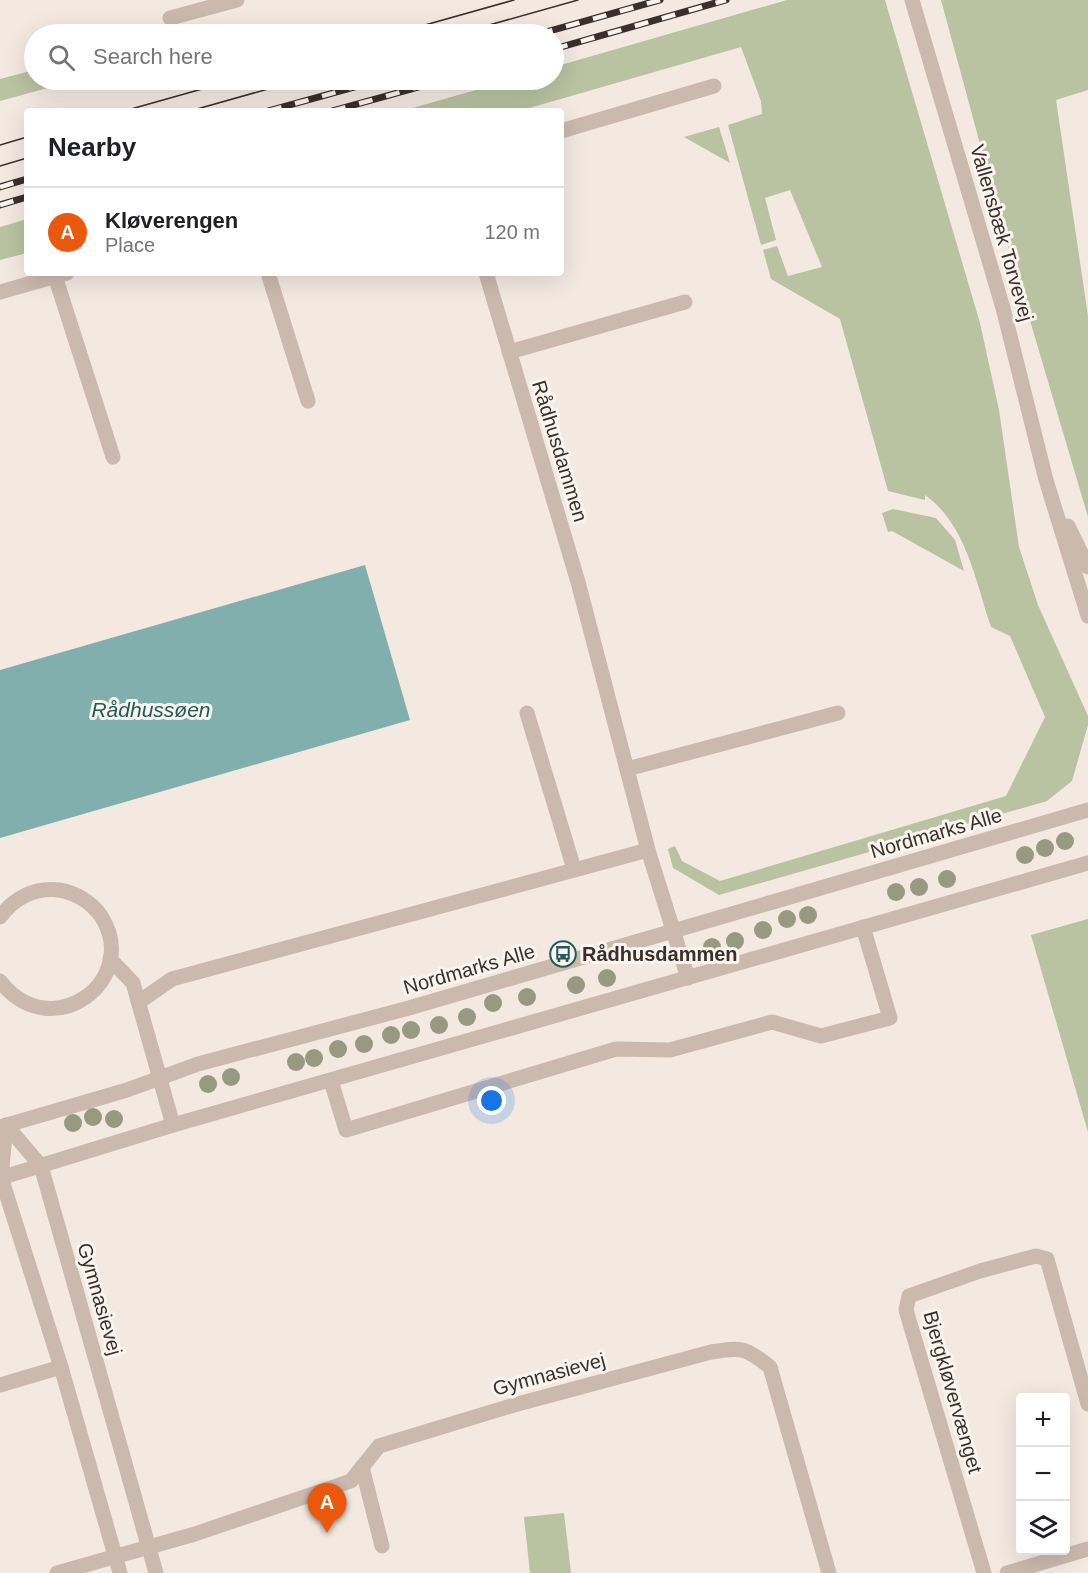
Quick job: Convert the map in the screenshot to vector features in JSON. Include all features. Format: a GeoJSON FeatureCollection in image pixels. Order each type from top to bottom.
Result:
{"type":"FeatureCollection","features":[{"type":"Feature","properties":{"kind":"street"},"geometry":{"type":"LineString","coordinates":[[170,18],[237,0]]}},
{"type":"Feature","properties":{"kind":"street","name":"Vallensbæk Torvevej"},"geometry":{"type":"LineString","coordinates":[[912,0],[1003,308],[1046,480],[1088,616]]}},
{"type":"Feature","properties":{"kind":"street"},"geometry":{"type":"LineString","coordinates":[[564,130],[714,86]]}},
{"type":"Feature","properties":{"kind":"street"},"geometry":{"type":"LineString","coordinates":[[0,292],[57,276]]}},
{"type":"Feature","properties":{"kind":"street"},"geometry":{"type":"LineString","coordinates":[[61,276],[113,457]]}},
{"type":"Feature","properties":{"kind":"street"},"geometry":{"type":"LineString","coordinates":[[269,276],[308,401]]}},
{"type":"Feature","properties":{"kind":"street","name":"Rådhusdammen"},"geometry":{"type":"LineString","coordinates":[[487,276],[578,582],[648,850],[688,978]]}},
{"type":"Feature","properties":{"kind":"street"},"geometry":{"type":"LineString","coordinates":[[508,352],[685,302]]}},
{"type":"Feature","properties":{"kind":"street","name":"Vallensbæk Torvevej"},"geometry":{"type":"LineString","coordinates":[[1046,480],[1088,567]]}},
{"type":"Feature","properties":{"kind":"street"},"geometry":{"type":"LineString","coordinates":[[527,713],[573,870]]}},
{"type":"Feature","properties":{"kind":"street"},"geometry":{"type":"LineString","coordinates":[[627,770],[838,713]]}},
{"type":"Feature","properties":{"kind":"street","name":"Nordmarks Alle"},"geometry":{"type":"LineString","coordinates":[[3,1126],[127,1090],[198,1064],[409,1008],[1088,810]]}},
{"type":"Feature","properties":{"kind":"street"},"geometry":{"type":"LineString","coordinates":[[139,1002],[172,979],[648,850]]}},
{"type":"Feature","properties":{"kind":"street"},"geometry":{"type":"LineString","coordinates":[[1,1178],[173,1125],[331,1082],[1088,863]]}},
{"type":"Feature","properties":{"kind":"street"},"geometry":{"type":"LineString","coordinates":[[0,917],[13,903],[30,893],[48,889],[67,892],[85,900],[104,921],[110,940],[108,968],[99,985],[85,998],[68,1006],[48,1009],[30,1005],[13,995],[0,981]]}},
{"type":"Feature","properties":{"kind":"street"},"geometry":{"type":"LineString","coordinates":[[331,1082],[346,1130],[616,1050],[670,1050],[772,1022],[820,1036],[890,1018],[863,927]]}},
{"type":"Feature","properties":{"kind":"street"},"geometry":{"type":"LineString","coordinates":[[110,959],[133,983],[173,1125]]}},
{"type":"Feature","properties":{"kind":"street"},"geometry":{"type":"LineString","coordinates":[[3,1126],[41,1166]]}},
{"type":"Feature","properties":{"kind":"street"},"geometry":{"type":"LineString","coordinates":[[3,1126],[1,1178],[61,1367],[120,1573]]}},
{"type":"Feature","properties":{"kind":"street","name":"Gymnasievej"},"geometry":{"type":"LineString","coordinates":[[41,1166],[156,1573]]}},
{"type":"Feature","properties":{"kind":"street","name":"Bjergkløvervænget"},"geometry":{"type":"LineString","coordinates":[[984,1573],[906,1310],[909,1296],[980,1271],[1036,1256],[1047,1258],[1088,1404]]}},
{"type":"Feature","properties":{"kind":"street","name":"Gymnasievej"},"geometry":{"type":"LineString","coordinates":[[57,1573],[195,1534],[351,1481],[379,1446],[514,1405],[711,1352],[737,1348],[756,1356],[770,1367],[829,1573]]}},
{"type":"Feature","properties":{"kind":"street"},"geometry":{"type":"LineString","coordinates":[[0,1385],[61,1367]]}},
{"type":"Feature","properties":{"kind":"street"},"geometry":{"type":"LineString","coordinates":[[362,1467],[381,1546]]}},
{"type":"Feature","properties":{"kind":"street"},"geometry":{"type":"LineString","coordinates":[[1007,1573],[1088,1549]]}},
{"type":"Feature","properties":{"kind":"green space"},"geometry":{"type":"Polygon","coordinates":[[[787,0],[885,0],[980,323],[999,410],[1019,547],[1038,605],[1088,716],[1088,725],[1072,781],[1047,801],[719,895],[673,868],[668,849],[675,846],[682,861],[720,881],[1006,796],[1045,717],[1010,636],[991,627],[968,555],[951,522],[925,495],[925,500],[888,491],[840,319],[771,279],[763,250],[777,246],[788,276],[822,267],[790,190],[765,198],[776,240],[761,245],[728,125],[762,114],[761,101],[741,47],[529,108],[413,108],[476,90],[564,90],[564,64],[787,0]]]}},
{"type":"Feature","properties":{"kind":"green space"},"geometry":{"type":"Polygon","coordinates":[[[941,0],[1088,0],[1088,90],[1056,100],[1088,316],[1088,517],[1003,229],[941,0]]]}},
{"type":"Feature","properties":{"kind":"green space"},"geometry":{"type":"Polygon","coordinates":[[[24,73],[24,90],[40,90],[0,101],[0,79],[24,73]]]}},
{"type":"Feature","properties":{"kind":"green space"},"geometry":{"type":"Polygon","coordinates":[[[719,127],[730,163],[684,137],[719,127]]]}},
{"type":"Feature","properties":{"kind":"green space"},"geometry":{"type":"Polygon","coordinates":[[[24,220],[24,254],[0,260],[0,227],[24,220]]]}},
{"type":"Feature","properties":{"kind":"green space"},"geometry":{"type":"Polygon","coordinates":[[[893,509],[936,518],[955,540],[964,571],[892,531],[888,532],[882,513],[893,509]]]}},
{"type":"Feature","properties":{"kind":"green space"},"geometry":{"type":"Polygon","coordinates":[[[1088,919],[1088,1132],[1031,935],[1088,919]]]}},
{"type":"Feature","properties":{"kind":"green space"},"geometry":{"type":"Polygon","coordinates":[[[564,1513],[571,1573],[530,1573],[524,1517],[564,1513]]]}},
{"type":"Feature","properties":{"kind":"water","name":"Rådhussøen"},"geometry":{"type":"Polygon","coordinates":[[[365,565],[410,720],[0,838],[0,670],[365,565]]]}},
{"type":"Feature","properties":{"kind":"tram line"},"geometry":{"type":"LineString","coordinates":[[429,24],[514,0]]}},
{"type":"Feature","properties":{"kind":"tram line"},"geometry":{"type":"LineString","coordinates":[[493,24],[578,0]]}},
{"type":"Feature","properties":{"kind":"tram line"},"geometry":{"type":"LineString","coordinates":[[135,108],[199,90]]}},
{"type":"Feature","properties":{"kind":"tram line"},"geometry":{"type":"LineString","coordinates":[[201,108],[265,90]]}},
{"type":"Feature","properties":{"kind":"tram line"},"geometry":{"type":"LineString","coordinates":[[0,145],[24,138]]}},
{"type":"Feature","properties":{"kind":"tram line"},"geometry":{"type":"LineString","coordinates":[[0,166],[24,159]]}},
{"type":"Feature","properties":{"kind":"railway"},"geometry":{"type":"LineString","coordinates":[[564,27],[660,0]]}},
{"type":"Feature","properties":{"kind":"railway"},"geometry":{"type":"LineString","coordinates":[[564,46],[726,0]]}},
{"type":"Feature","properties":{"kind":"railway"},"geometry":{"type":"LineString","coordinates":[[279,108],[344,90]]}},
{"type":"Feature","properties":{"kind":"railway"},"geometry":{"type":"LineString","coordinates":[[343,108],[408,90]]}},
{"type":"Feature","properties":{"kind":"railway"},"geometry":{"type":"LineString","coordinates":[[0,187],[24,180]]}},
{"type":"Feature","properties":{"kind":"railway"},"geometry":{"type":"LineString","coordinates":[[0,205],[24,198]]}},
{"type":"Feature","properties":{"kind":"place","name":"Rådhusdammen"},"geometry":{"type":"Point","coordinates":[563,954]}},
{"type":"Feature","properties":{"kind":"place","name":"Kløverengen"},"geometry":{"type":"Point","coordinates":[327,1533]}}]}
